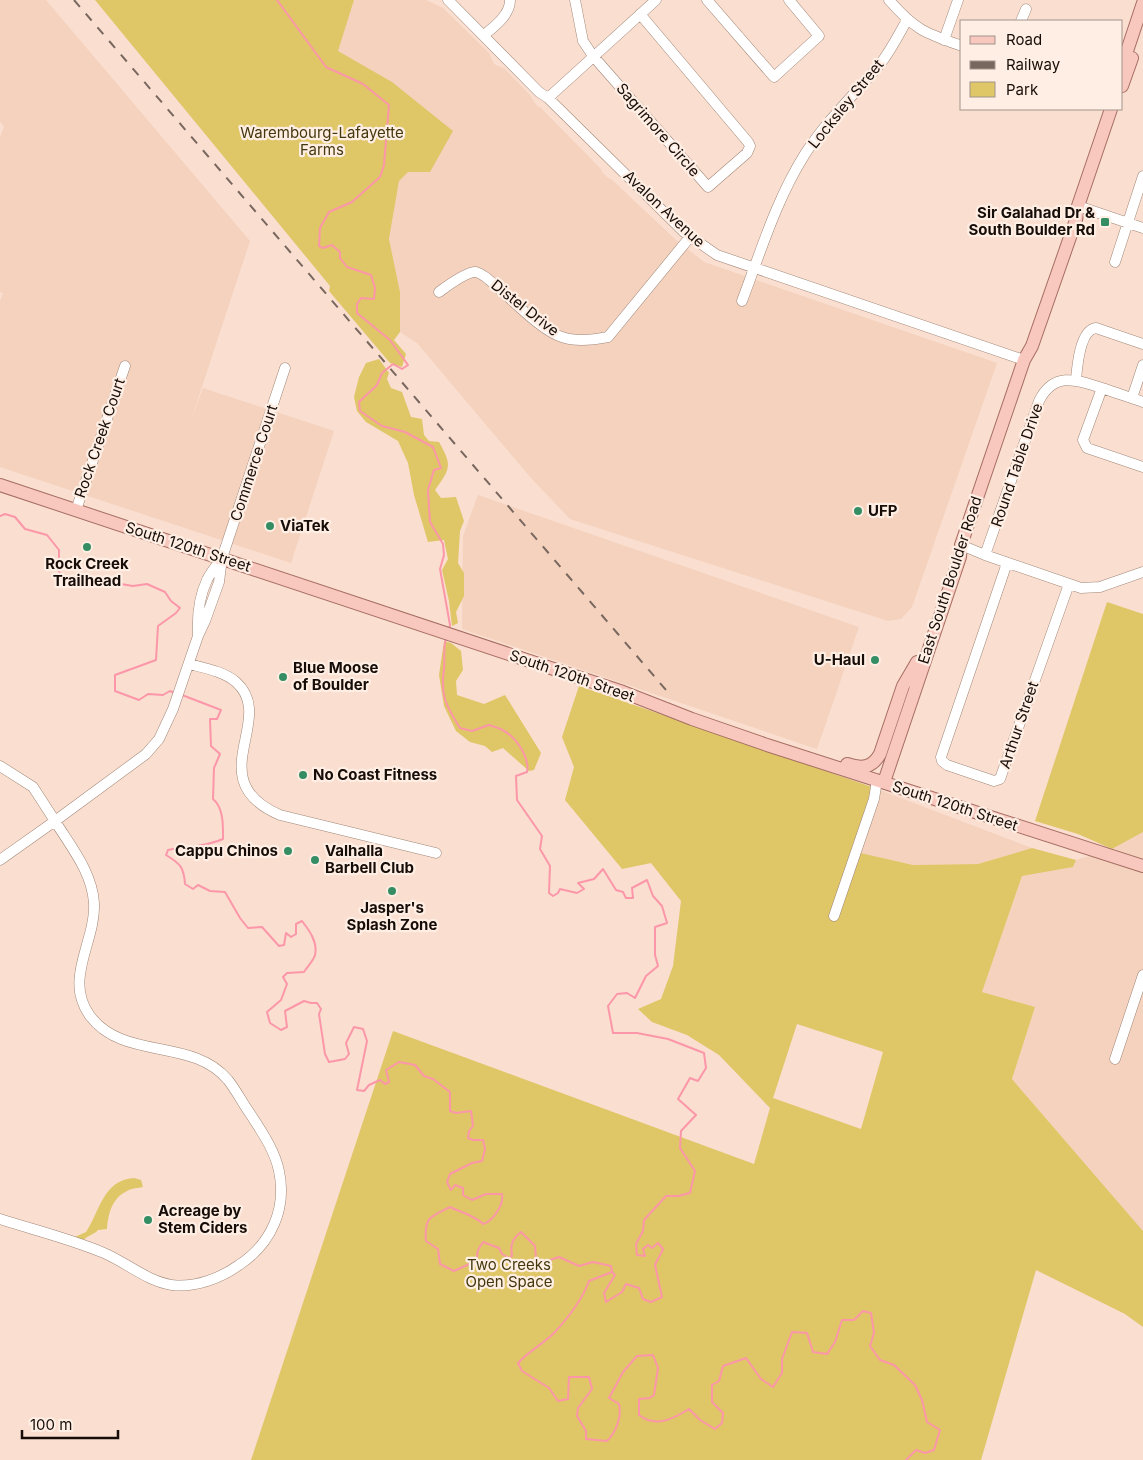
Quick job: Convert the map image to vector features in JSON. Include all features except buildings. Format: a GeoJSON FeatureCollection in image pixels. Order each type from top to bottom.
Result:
{"type":"FeatureCollection","features":[{"type":"Feature","properties":{"kind":"main road"},"geometry":{"type":"LineString","coordinates":[[1123,63],[1143,2]]}},
{"type":"Feature","properties":{"kind":"main road"},"geometry":{"type":"LineString","coordinates":[[1123,83],[1143,29]]}},
{"type":"Feature","properties":{"kind":"main road","name":"East South Boulder Road"},"geometry":{"type":"LineString","coordinates":[[880,781],[960,558],[961,544],[1024,360],[1032,346],[1076,220],[1078,206],[1111,110]]}},
{"type":"Feature","properties":{"kind":"main road","name":"South 120th Street"},"geometry":{"type":"LineString","coordinates":[[0,485],[623,692],[686,717],[767,745],[1143,866]]}},
{"type":"Feature","properties":{"kind":"main road"},"geometry":{"type":"LineString","coordinates":[[917,662],[952,560],[961,544]]}},
{"type":"Feature","properties":{"kind":"main road","name":"East South Boulder Road"},"geometry":{"type":"LineString","coordinates":[[880,781],[917,662]]}},
{"type":"Feature","properties":{"kind":"main road","name":"East South Boulder Road"},"geometry":{"type":"LineString","coordinates":[[767,745],[821,756],[855,766],[870,766],[880,754],[903,686],[917,662]]}},
{"type":"Feature","properties":{"kind":"street","name":"Avalon Avenue"},"geometry":{"type":"LineString","coordinates":[[448,0],[539,92],[548,98],[690,237],[711,252],[754,269],[1024,360]]}},
{"type":"Feature","properties":{"kind":"street"},"geometry":{"type":"LineString","coordinates":[[484,35],[503,17],[510,5],[510,0]]}},
{"type":"Feature","properties":{"kind":"street"},"geometry":{"type":"LineString","coordinates":[[575,0],[583,41],[593,56]]}},
{"type":"Feature","properties":{"kind":"street"},"geometry":{"type":"LineString","coordinates":[[548,98],[656,0]]}},
{"type":"Feature","properties":{"kind":"street"},"geometry":{"type":"LineString","coordinates":[[707,0],[774,77],[819,36],[789,0]]}},
{"type":"Feature","properties":{"kind":"street"},"geometry":{"type":"LineString","coordinates":[[889,0],[907,20],[924,32],[960,45]]}},
{"type":"Feature","properties":{"kind":"street"},"geometry":{"type":"LineString","coordinates":[[944,40],[958,0]]}},
{"type":"Feature","properties":{"kind":"street"},"geometry":{"type":"LineString","coordinates":[[1021,20],[1026,9]]}},
{"type":"Feature","properties":{"kind":"street","name":"Sagrimore Circle"},"geometry":{"type":"LineString","coordinates":[[593,56],[708,187],[747,153],[750,146],[748,142],[640,14]]}},
{"type":"Feature","properties":{"kind":"street","name":"Locksley Street"},"geometry":{"type":"LineString","coordinates":[[742,301],[773,215],[805,155],[818,135],[883,60],[907,20]]}},
{"type":"Feature","properties":{"kind":"street"},"geometry":{"type":"LineString","coordinates":[[1115,262],[1143,176]]}},
{"type":"Feature","properties":{"kind":"street"},"geometry":{"type":"LineString","coordinates":[[1078,206],[1143,228]]}},
{"type":"Feature","properties":{"kind":"street","name":"Distel Drive"},"geometry":{"type":"LineString","coordinates":[[439,292],[455,281],[476,272],[493,283],[544,327],[561,337],[587,340],[608,338],[690,237]]}},
{"type":"Feature","properties":{"kind":"street"},"geometry":{"type":"LineString","coordinates":[[1076,380],[1080,350],[1088,331],[1092,328],[1143,344]]}},
{"type":"Feature","properties":{"kind":"street"},"geometry":{"type":"LineString","coordinates":[[1132,398],[1143,365]]}},
{"type":"Feature","properties":{"kind":"street","name":"Rock Creek Court"},"geometry":{"type":"LineString","coordinates":[[76,510],[124,366]]}},
{"type":"Feature","properties":{"kind":"street","name":"Commerce Court"},"geometry":{"type":"LineString","coordinates":[[0,860],[146,754],[159,739],[174,709],[198,636],[219,582],[222,558],[285,368]]}},
{"type":"Feature","properties":{"kind":"street","name":"Round Table Drive"},"geometry":{"type":"LineString","coordinates":[[986,555],[1042,394],[1050,386],[1059,381],[1076,380],[1143,402]]}},
{"type":"Feature","properties":{"kind":"street"},"geometry":{"type":"LineString","coordinates":[[1102,388],[1083,440],[1084,444],[1088,448],[1143,467]]}},
{"type":"Feature","properties":{"kind":"street"},"geometry":{"type":"LineString","coordinates":[[961,544],[1007,563],[1082,588],[1093,588],[1143,572]]}},
{"type":"Feature","properties":{"kind":"street","name":"Arthur Street"},"geometry":{"type":"LineString","coordinates":[[1007,563],[941,757],[942,761],[947,765],[994,781],[1000,779],[1069,584]]}},
{"type":"Feature","properties":{"kind":"street"},"geometry":{"type":"LineString","coordinates":[[189,664],[225,675],[238,684],[244,694],[248,703],[249,720],[243,749],[241,772],[248,791],[262,806],[280,815],[436,853]]}},
{"type":"Feature","properties":{"kind":"street"},"geometry":{"type":"LineString","coordinates":[[0,766],[32,787],[89,876],[92,892],[93,921],[79,970],[79,986],[80,995],[91,1017],[105,1031],[122,1041],[184,1054],[210,1063],[227,1080],[266,1138],[279,1170],[281,1199],[278,1214],[269,1236],[250,1258],[224,1275],[206,1282],[187,1285],[160,1282],[104,1254],[0,1219]]}},
{"type":"Feature","properties":{"kind":"street","name":"East South Boulder Road"},"geometry":{"type":"LineString","coordinates":[[834,916],[880,781]]}},
{"type":"Feature","properties":{"kind":"street"},"geometry":{"type":"LineString","coordinates":[[1115,1059],[1143,975]]}},
{"type":"Feature","properties":{"kind":"shaded area"},"geometry":{"type":"Polygon","coordinates":[[[0,0],[46,0],[250,241],[191,420],[203,388],[334,431],[291,563],[0,467],[0,301],[3,293],[0,292],[0,137],[4,127],[0,121],[0,0]]]}},
{"type":"Feature","properties":{"kind":"shaded area"},"geometry":{"type":"Polygon","coordinates":[[[354,0],[426,0],[443,8],[489,53],[494,64],[505,69],[529,94],[537,106],[608,178],[676,240],[704,262],[997,363],[912,607],[901,619],[888,621],[570,519],[531,478],[417,343],[400,332],[400,292],[389,239],[399,181],[408,172],[337,51],[354,0]]]}},
{"type":"Feature","properties":{"kind":"shaded area"},"geometry":{"type":"Polygon","coordinates":[[[478,495],[859,627],[817,749],[462,629],[463,536],[478,495]]]}},
{"type":"Feature","properties":{"kind":"shaded area"},"geometry":{"type":"Polygon","coordinates":[[[872,787],[1032,848],[978,864],[913,865],[852,851],[872,787]]]}},
{"type":"Feature","properties":{"kind":"shaded area"},"geometry":{"type":"Polygon","coordinates":[[[1143,832],[1143,1231],[1012,1079],[1035,1007],[982,992],[1022,876],[1073,867],[1076,860],[1112,849],[1143,832]]]}},
{"type":"Feature","properties":{"kind":"green space","name":"Warembourg-Lafayette Farms"},"geometry":{"type":"Polygon","coordinates":[[[95,0],[354,0],[338,51],[392,82],[453,131],[430,172],[408,172],[399,181],[389,239],[400,292],[400,332],[394,340],[406,354],[402,367],[390,363],[329,291],[330,286],[95,0]]]}},
{"type":"Feature","properties":{"kind":"green space"},"geometry":{"type":"Polygon","coordinates":[[[379,359],[389,373],[387,379],[391,388],[402,392],[411,417],[422,419],[424,435],[429,441],[439,442],[448,461],[447,471],[435,490],[441,498],[456,497],[464,521],[460,531],[458,563],[464,573],[464,596],[456,612],[458,623],[452,626],[442,570],[448,559],[444,540],[428,542],[414,495],[408,463],[398,441],[366,422],[357,411],[354,397],[359,377],[366,363],[379,359]]]}},
{"type":"Feature","properties":{"kind":"green space"},"geometry":{"type":"Polygon","coordinates":[[[1107,602],[1143,614],[1143,832],[1112,849],[1078,834],[1035,821],[1107,602]]]}},
{"type":"Feature","properties":{"kind":"green space"},"geometry":{"type":"Polygon","coordinates":[[[444,641],[451,643],[461,651],[463,670],[456,681],[457,695],[484,704],[505,695],[541,753],[534,770],[529,771],[503,748],[492,752],[485,746],[470,742],[456,731],[444,706],[439,675],[444,641]]]}},
{"type":"Feature","properties":{"kind":"green space","name":"Two Creeks Open Space"},"geometry":{"type":"Polygon","coordinates":[[[579,686],[872,787],[852,851],[913,865],[978,864],[1032,848],[1076,860],[1073,867],[1022,876],[982,992],[1035,1007],[1012,1079],[1143,1231],[1143,1327],[1125,1314],[1036,1270],[981,1460],[251,1460],[393,1031],[754,1164],[770,1108],[719,1055],[687,1035],[652,1022],[638,1009],[661,999],[673,966],[681,901],[651,863],[622,869],[565,800],[574,767],[562,737],[579,686]],[[797,1024],[773,1098],[861,1129],[883,1052],[797,1024]]]}},
{"type":"Feature","properties":{"kind":"green space"},"geometry":{"type":"Polygon","coordinates":[[[134,1178],[141,1180],[143,1187],[129,1190],[114,1202],[108,1218],[107,1229],[98,1230],[83,1241],[75,1237],[86,1232],[104,1198],[115,1184],[134,1178]]]}},
{"type":"Feature","properties":{"kind":"waterway"},"geometry":{"type":"LineString","coordinates":[[277,0],[326,67],[363,84],[389,105],[384,165],[380,177],[352,202],[329,212],[320,228],[319,246],[323,248],[332,245],[340,252],[340,258],[347,267],[371,275],[375,288],[374,299],[361,298],[357,304],[357,313],[390,340],[408,365],[402,369],[393,364],[382,373],[377,385],[359,402],[360,411],[382,426],[405,432],[433,447],[441,468],[434,470],[428,490],[430,522],[443,544],[444,555],[440,569],[450,625],[449,629]]}},
{"type":"Feature","properties":{"kind":"waterway"},"geometry":{"type":"LineString","coordinates":[[0,516],[5,514],[15,517],[25,529],[47,535],[59,550],[59,571],[67,586],[80,582],[115,583],[133,586],[147,584],[165,592],[171,601],[180,608],[158,626],[156,660],[115,675],[115,691],[139,700],[148,694],[163,695],[170,691],[175,693]]}},
{"type":"Feature","properties":{"kind":"waterway"},"geometry":{"type":"LineString","coordinates":[[446,638],[443,678],[445,700],[460,728],[472,731],[489,725],[499,728],[513,738],[524,754],[527,772],[516,776],[517,800],[542,836],[540,849],[550,866],[549,893],[553,896],[560,889],[577,893],[584,889],[578,883],[594,879],[603,869],[616,890],[623,892],[626,898],[633,898],[632,888],[647,880],[653,896],[662,906],[667,923],[655,927],[655,955],[658,966],[646,976],[635,998],[627,993],[617,994],[608,1006],[613,1033],[637,1033],[668,1039],[704,1053],[706,1068],[698,1081],[690,1078],[678,1099],[696,1115],[681,1131],[680,1148],[695,1171],[690,1193],[666,1196],[644,1220],[643,1231],[636,1244],[637,1255],[645,1256],[643,1249],[648,1245],[652,1248],[658,1243],[663,1249],[655,1265],[662,1297],[651,1302],[643,1299],[639,1288],[626,1284],[622,1292],[606,1302],[604,1293],[615,1275],[612,1272],[589,1281],[579,1302],[559,1327],[550,1337],[518,1363],[522,1371],[549,1388],[558,1401],[568,1399],[569,1377],[589,1377],[592,1389],[578,1408],[577,1416],[586,1431],[586,1439],[607,1441],[616,1429],[620,1414],[619,1404],[609,1398],[623,1372],[637,1356],[653,1355],[658,1368],[654,1395],[650,1398],[639,1399],[639,1415],[652,1421],[664,1421],[689,1409],[700,1420],[715,1429],[722,1423],[723,1413],[712,1402],[712,1385],[719,1381],[723,1366],[746,1358],[761,1379],[773,1387],[782,1373],[782,1359],[792,1332],[807,1333],[813,1352],[827,1354],[835,1342],[842,1320],[854,1320],[863,1311],[871,1313],[874,1333],[870,1346],[880,1360],[894,1365],[915,1385],[922,1400],[927,1422],[940,1430],[934,1450],[925,1453],[916,1450],[906,1460]]}},
{"type":"Feature","properties":{"kind":"waterway"},"geometry":{"type":"LineString","coordinates":[[182,695],[221,710],[217,719],[210,719],[211,746],[220,754],[214,768],[213,799],[221,812],[223,839],[203,845],[168,850],[166,855],[181,867],[185,884],[193,889],[198,885],[210,891],[225,892],[248,928],[262,927],[279,946],[284,945],[286,933],[291,937],[296,934],[296,924],[302,921],[314,941],[315,955],[304,972],[287,973],[283,977],[287,984],[281,1000],[267,1012],[270,1023],[281,1030],[287,1027],[285,1011],[304,1001],[317,1003],[321,1009],[319,1014],[325,1054],[329,1062],[345,1059],[349,1054],[346,1043],[354,1027],[363,1029],[367,1041],[357,1090],[364,1091],[369,1085],[380,1080],[385,1084],[389,1082],[386,1070],[399,1062],[415,1065],[424,1076],[433,1079],[450,1092],[450,1111],[456,1113],[471,1111],[473,1126],[469,1131],[468,1138],[483,1140],[485,1149],[482,1161],[472,1163],[450,1174],[447,1182],[451,1190],[455,1185],[463,1188],[463,1195],[472,1200],[486,1194],[502,1194],[500,1208],[490,1220],[483,1224],[472,1216],[450,1207],[433,1216],[427,1222],[426,1241],[438,1249],[440,1264],[454,1271],[476,1261],[478,1250],[483,1242],[499,1248],[502,1254],[509,1258],[512,1256],[512,1243],[521,1232],[535,1246],[536,1258],[544,1262],[559,1257],[579,1266],[593,1262],[611,1266],[612,1271]]}},
{"type":"Feature","properties":{"kind":"railway"},"geometry":{"type":"LineString","coordinates":[[74,0],[666,690]]}},
{"type":"Feature","properties":{"kind":"place","name":"Sir Galahad Dr & South Boulder Rd"},"geometry":{"type":"Point","coordinates":[1105,222]}},
{"type":"Feature","properties":{"kind":"place","name":"UFP"},"geometry":{"type":"Point","coordinates":[858,511]}},
{"type":"Feature","properties":{"kind":"place","name":"ViaTek"},"geometry":{"type":"Point","coordinates":[270,526]}},
{"type":"Feature","properties":{"kind":"place","name":"Rock Creek Trailhead"},"geometry":{"type":"Point","coordinates":[87,547]}},
{"type":"Feature","properties":{"kind":"place","name":"U-Haul"},"geometry":{"type":"Point","coordinates":[875,660]}},
{"type":"Feature","properties":{"kind":"place","name":"Blue Moose of Boulder"},"geometry":{"type":"Point","coordinates":[283,677]}},
{"type":"Feature","properties":{"kind":"place","name":"No Coast Fitness"},"geometry":{"type":"Point","coordinates":[303,775]}},
{"type":"Feature","properties":{"kind":"place","name":"Cappu Chinos"},"geometry":{"type":"Point","coordinates":[288,851]}},
{"type":"Feature","properties":{"kind":"place","name":"Valhalla Barbell Club"},"geometry":{"type":"Point","coordinates":[315,860]}},
{"type":"Feature","properties":{"kind":"place","name":"Jasper's Splash Zone"},"geometry":{"type":"Point","coordinates":[392,891]}},
{"type":"Feature","properties":{"kind":"place","name":"Acreage by Stem Ciders"},"geometry":{"type":"Point","coordinates":[148,1220]}}]}
